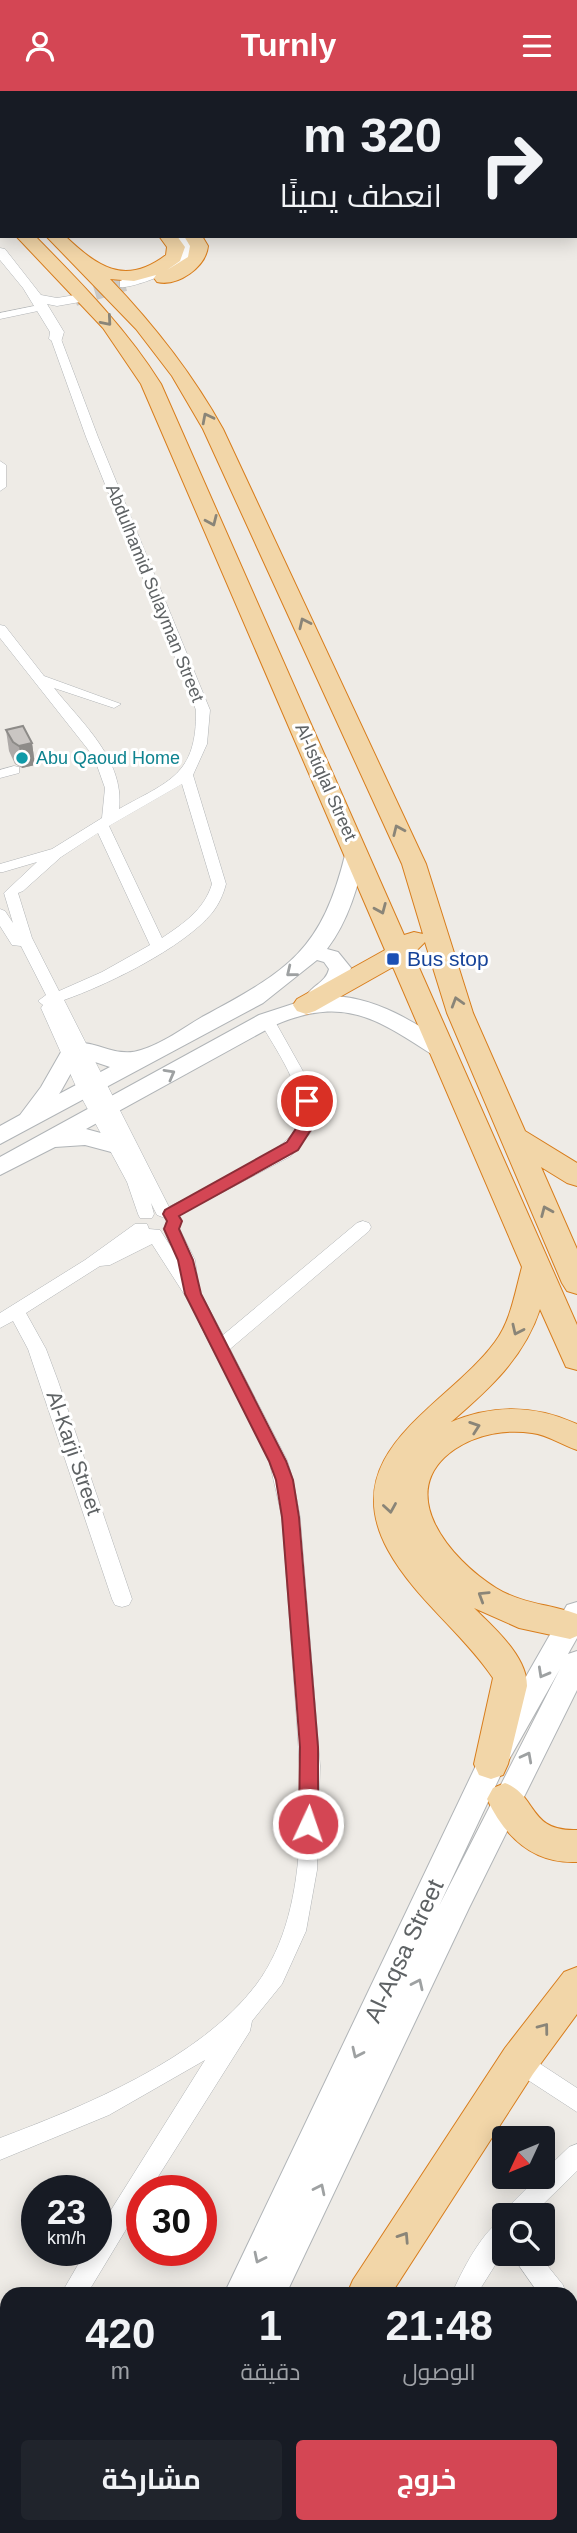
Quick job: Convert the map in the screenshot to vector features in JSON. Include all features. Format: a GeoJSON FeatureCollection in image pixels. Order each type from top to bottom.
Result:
{"type":"FeatureCollection","features":[{"type":"Feature","properties":{"kind":"highway","name":"Al-Istiqlal Street"},"geometry":{"type":"LineString","coordinates":[[27,238],[103,316],[141,365],[151,384],[313,772],[356,851],[577,1359]]}},
{"type":"Feature","properties":{"kind":"highway"},"geometry":{"type":"LineString","coordinates":[[57,238],[134,312],[172,361],[204,411],[351,723],[424,894],[460,1013],[576,1274]]}},
{"type":"Feature","properties":{"kind":"highway"},"geometry":{"type":"LineString","coordinates":[[87,266],[111,276],[136,275],[174,257],[176,247],[169,238]]}},
{"type":"Feature","properties":{"kind":"highway"},"geometry":{"type":"LineString","coordinates":[[134,312],[130,301],[135,292],[188,267],[196,259],[199,246],[194,238]]}},
{"type":"Feature","properties":{"kind":"highway"},"geometry":{"type":"LineString","coordinates":[[306,1005],[399,953],[411,943],[417,933],[417,905],[424,894]]}},
{"type":"Feature","properties":{"kind":"highway"},"geometry":{"type":"LineString","coordinates":[[514,1137],[577,1176]]}},
{"type":"Feature","properties":{"kind":"highway"},"geometry":{"type":"LineString","coordinates":[[491,1764],[510,1686],[510,1675],[408,1556],[390,1515],[388,1493],[393,1473],[412,1443],[504,1354],[515,1337],[537,1265]]}},
{"type":"Feature","properties":{"kind":"highway"},"geometry":{"type":"LineString","coordinates":[[573,1619],[536,1619],[505,1609],[478,1594],[451,1571],[431,1548],[416,1521],[413,1496],[418,1471],[433,1451],[452,1436],[474,1426],[496,1420],[533,1421],[577,1438]]}},
{"type":"Feature","properties":{"kind":"highway"},"geometry":{"type":"LineString","coordinates":[[505,1799],[518,1823],[531,1835],[555,1845],[577,1846]]}},
{"type":"Feature","properties":{"kind":"highway"},"geometry":{"type":"LineString","coordinates":[[372,2287],[519,2061],[577,1983]]}},
{"type":"Feature","properties":{"kind":"main road"},"geometry":{"type":"LineString","coordinates":[[0,1136],[262,993],[293,971],[314,951],[342,908],[356,851]]}},
{"type":"Feature","properties":{"kind":"main road"},"geometry":{"type":"LineString","coordinates":[[306,1005],[337,980],[341,972],[335,960],[314,951]]}},
{"type":"Feature","properties":{"kind":"main road"},"geometry":{"type":"LineString","coordinates":[[0,1167],[267,1020],[306,1005],[340,1003],[366,1007],[390,1018],[444,1052]]}},
{"type":"Feature","properties":{"kind":"main road"},"geometry":{"type":"LineString","coordinates":[[23,1124],[50,1091],[75,1053],[111,1060],[146,1058]]}},
{"type":"Feature","properties":{"kind":"main road"},"geometry":{"type":"LineString","coordinates":[[48,1140],[85,1137],[125,1155]]}},
{"type":"Feature","properties":{"kind":"main road","name":"Al-Aqsa Street"},"geometry":{"type":"LineString","coordinates":[[244,2287],[491,1764],[573,1619]]}},
{"type":"Feature","properties":{"kind":"main road","name":"Al-Aqsa Street"},"geometry":{"type":"LineString","coordinates":[[271,2287],[505,1799],[577,1663]]}},
{"type":"Feature","properties":{"kind":"street"},"geometry":{"type":"LineString","coordinates":[[125,284],[182,259],[188,247],[182,238]]}},
{"type":"Feature","properties":{"kind":"street"},"geometry":{"type":"LineString","coordinates":[[1,256],[39,306],[56,339]]}},
{"type":"Feature","properties":{"kind":"street"},"geometry":{"type":"LineString","coordinates":[[0,316],[69,300]]}},
{"type":"Feature","properties":{"kind":"street","name":"Abdulhamid Sulayman Street"},"geometry":{"type":"LineString","coordinates":[[56,339],[92,437],[203,710],[204,733],[186,775]]}},
{"type":"Feature","properties":{"kind":"street"},"geometry":{"type":"LineString","coordinates":[[0,465],[0,487]]}},
{"type":"Feature","properties":{"kind":"street"},"geometry":{"type":"LineString","coordinates":[[0,629],[102,756],[111,781],[114,801],[105,823],[158,945]]}},
{"type":"Feature","properties":{"kind":"street"},"geometry":{"type":"LineString","coordinates":[[41,679],[114,704]]}},
{"type":"Feature","properties":{"kind":"street"},"geometry":{"type":"LineString","coordinates":[[10,893],[59,850],[186,775],[219,884],[214,900],[205,912],[158,945],[114,971],[51,999]]}},
{"type":"Feature","properties":{"kind":"street"},"geometry":{"type":"LineString","coordinates":[[1,868],[59,850]]}},
{"type":"Feature","properties":{"kind":"street"},"geometry":{"type":"LineString","coordinates":[[1,868],[10,870],[19,877],[10,893],[22,931],[51,999],[125,1155],[135,1182],[278,1461],[290,1517],[310,1766],[302,1902],[294,1933],[278,1969],[186,2109],[77,2287]]}},
{"type":"Feature","properties":{"kind":"street"},"geometry":{"type":"LineString","coordinates":[[0,914],[51,999]]}},
{"type":"Feature","properties":{"kind":"street"},"geometry":{"type":"LineString","coordinates":[[8,1316],[91,1264],[125,1253],[157,1223],[285,1152],[303,1132],[308,1117],[307,1101],[296,1073],[267,1020]]}},
{"type":"Feature","properties":{"kind":"street"},"geometry":{"type":"LineString","coordinates":[[104,1110],[125,1155]]}},
{"type":"Feature","properties":{"kind":"street"},"geometry":{"type":"LineString","coordinates":[[219,1348],[363,1227]]}},
{"type":"Feature","properties":{"kind":"street","name":"Al-Karji Street"},"geometry":{"type":"LineString","coordinates":[[8,1316],[37,1349],[122,1599]]}},
{"type":"Feature","properties":{"kind":"street"},"geometry":{"type":"LineString","coordinates":[[0,2149],[82,2117],[139,2086],[195,2053],[230,2027],[258,2001]]}},
{"type":"Feature","properties":{"kind":"street"},"geometry":{"type":"LineString","coordinates":[[519,2061],[577,2101]]}},
{"type":"Feature","properties":{"kind":"street"},"geometry":{"type":"LineString","coordinates":[[528,2203],[577,2155]]}},
{"type":"Feature","properties":{"kind":"street"},"geometry":{"type":"LineString","coordinates":[[468,2287],[492,2248]]}},
{"type":"Feature","properties":{"kind":"street"},"geometry":{"type":"LineString","coordinates":[[532,2266],[549,2287]]}},
{"type":"Feature","properties":{"kind":"building"},"geometry":{"type":"Polygon","coordinates":[[[23,726],[32,743],[19,746],[13,742],[6,730],[23,726]]]}},
{"type":"Feature","properties":{"kind":"tunnel"},"geometry":{"type":"LineString","coordinates":[[75,299],[125,284]]}},
{"type":"Feature","properties":{"kind":"place","name":"Abu Qaoud Home"},"geometry":{"type":"Point","coordinates":[22,758]}},
{"type":"Feature","properties":{"kind":"place","name":"Bus stop"},"geometry":{"type":"Point","coordinates":[393,959]}},
{"type":"Feature","properties":{"kind":"route"},"geometry":{"type":"LineString","coordinates":[[307,1101],[307,1125],[299,1139],[285,1152],[170,1214],[174,1221],[171,1229],[186,1260],[193,1294],[278,1461],[284,1480],[292,1538],[309,1747],[308,1824]]}}]}
